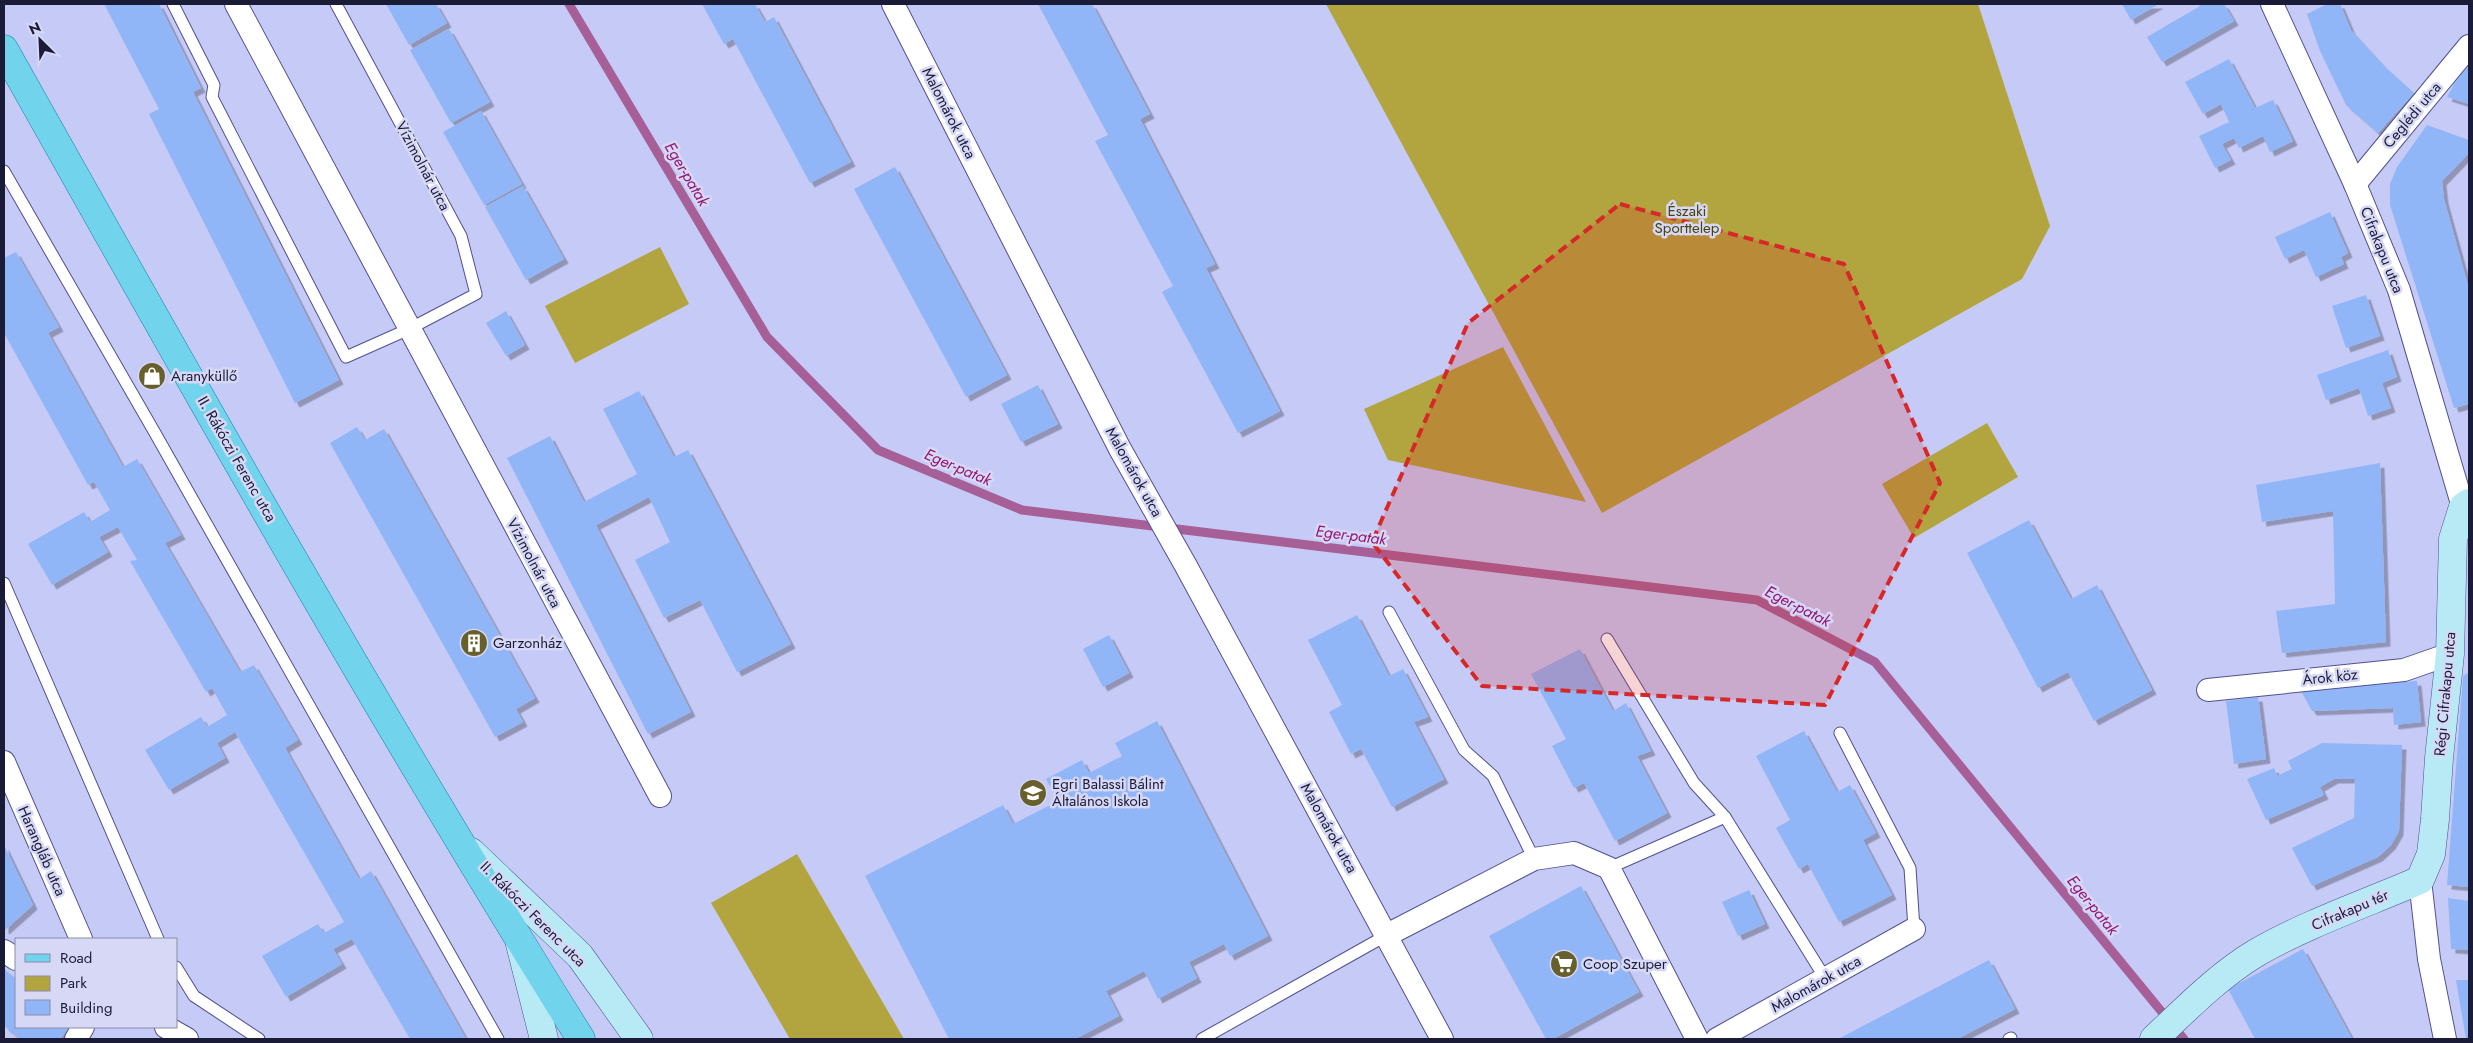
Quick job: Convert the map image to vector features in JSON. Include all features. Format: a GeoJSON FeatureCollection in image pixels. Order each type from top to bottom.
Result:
{"type":"FeatureCollection","features":[{"type":"Feature","properties":{"kind":"main road","name":"II. Rákóczi Ferenc utca"},"geometry":{"type":"LineString","coordinates":[[4,49],[379,709],[581,1039]]}},
{"type":"Feature","properties":{"kind":"main road","name":"Régi Cifrakapu utca"},"geometry":{"type":"LineString","coordinates":[[2420,880],[2431,854],[2450,654],[2453,539],[2466,505]]}},
{"type":"Feature","properties":{"kind":"main road","name":"II. Rákóczi Ferenc utca"},"geometry":{"type":"LineString","coordinates":[[458,840],[580,956],[640,1039]]}},
{"type":"Feature","properties":{"kind":"main road","name":"Cifrakapu tér"},"geometry":{"type":"LineString","coordinates":[[2154,1039],[2205,990],[2256,953],[2319,923],[2420,880]]}},
{"type":"Feature","properties":{"kind":"main road","name":"II. Rákóczi Ferenc utca"},"geometry":{"type":"LineString","coordinates":[[519,940],[544,1039]]}},
{"type":"Feature","properties":{"kind":"street","name":"Vízimolnár utca"},"geometry":{"type":"LineString","coordinates":[[236,4],[660,796]]}},
{"type":"Feature","properties":{"kind":"street","name":"Malomárok utca"},"geometry":{"type":"LineString","coordinates":[[893,4],[1124,454],[1442,1039]]}},
{"type":"Feature","properties":{"kind":"street","name":"Cifrakapu utca"},"geometry":{"type":"LineString","coordinates":[[2272,4],[2355,184],[2400,290],[2466,505]]}},
{"type":"Feature","properties":{"kind":"street","name":"Ceglédi utca"},"geometry":{"type":"LineString","coordinates":[[2355,184],[2469,46]]}},
{"type":"Feature","properties":{"kind":"street","name":"Árok köz"},"geometry":{"type":"LineString","coordinates":[[2208,690],[2404,670],[2450,654]]}},
{"type":"Feature","properties":{"kind":"street","name":"Harangláb utca"},"geometry":{"type":"LineString","coordinates":[[4,762],[81,938]]}},
{"type":"Feature","properties":{"kind":"street"},"geometry":{"type":"LineString","coordinates":[[1387,935],[1534,859],[1574,853],[1609,868],[1697,1039]]}},
{"type":"Feature","properties":{"kind":"street"},"geometry":{"type":"LineString","coordinates":[[2420,880],[2430,959],[2445,1039]]}},
{"type":"Feature","properties":{"kind":"street","name":"Malomárok utca"},"geometry":{"type":"LineString","coordinates":[[1717,1039],[1914,929]]}},
{"type":"Feature","properties":{"kind":"street"},"geometry":{"type":"LineString","coordinates":[[4,951],[15,958]]}},
{"type":"Feature","properties":{"kind":"street"},"geometry":{"type":"LineString","coordinates":[[76,1039],[82,1028]]}},
{"type":"Feature","properties":{"kind":"street"},"geometry":{"type":"LineString","coordinates":[[168,1028],[188,1039]]}},
{"type":"Feature","properties":{"kind":"lane"},"geometry":{"type":"LineString","coordinates":[[172,4],[214,85],[212,97],[346,357],[409,329]]}},
{"type":"Feature","properties":{"kind":"lane","name":"Vízimolnár utca"},"geometry":{"type":"LineString","coordinates":[[336,4],[461,236],[476,294],[409,329]]}},
{"type":"Feature","properties":{"kind":"lane"},"geometry":{"type":"LineString","coordinates":[[4,171],[165,450],[498,1039]]}},
{"type":"Feature","properties":{"kind":"lane"},"geometry":{"type":"LineString","coordinates":[[4,583],[158,938]]}},
{"type":"Feature","properties":{"kind":"lane"},"geometry":{"type":"LineString","coordinates":[[1389,612],[1464,750],[1493,776],[1534,859]]}},
{"type":"Feature","properties":{"kind":"lane"},"geometry":{"type":"LineString","coordinates":[[1607,638],[1694,783],[1725,817],[1825,978]]}},
{"type":"Feature","properties":{"kind":"lane"},"geometry":{"type":"LineString","coordinates":[[1840,733],[1910,868],[1914,929]]}},
{"type":"Feature","properties":{"kind":"lane"},"geometry":{"type":"LineString","coordinates":[[1609,868],[1725,817]]}},
{"type":"Feature","properties":{"kind":"lane"},"geometry":{"type":"LineString","coordinates":[[1202,1039],[1387,935]]}},
{"type":"Feature","properties":{"kind":"lane"},"geometry":{"type":"LineString","coordinates":[[178,970],[194,996],[259,1039]]}},
{"type":"Feature","properties":{"kind":"highlighted area"},"geometry":{"type":"Polygon","coordinates":[[[1620,204],[1844,264],[1940,483],[1825,705],[1482,686],[1372,542],[1468,323],[1620,204]]]}},
{"type":"Feature","properties":{"kind":"green space","name":"Északi Sporttelep"},"geometry":{"type":"Polygon","coordinates":[[[1326,4],[1978,4],[2050,226],[2022,279],[1602,513],[1326,4]]]}},
{"type":"Feature","properties":{"kind":"green space"},"geometry":{"type":"Polygon","coordinates":[[[660,247],[689,304],[575,363],[545,306],[660,247]]]}},
{"type":"Feature","properties":{"kind":"green space"},"geometry":{"type":"Polygon","coordinates":[[[1503,347],[1586,502],[1388,460],[1364,409],[1503,347]]]}},
{"type":"Feature","properties":{"kind":"green space"},"geometry":{"type":"Polygon","coordinates":[[[1987,423],[2018,477],[1914,538],[1882,484],[1987,423]]]}},
{"type":"Feature","properties":{"kind":"green space"},"geometry":{"type":"Polygon","coordinates":[[[797,854],[904,1039],[790,1039],[711,903],[797,854]]]}},
{"type":"Feature","properties":{"kind":"building"},"geometry":{"type":"Polygon","coordinates":[[[104,4],[159,4],[201,88],[193,92],[339,380],[295,403],[149,114],[159,109],[104,4]]]}},
{"type":"Feature","properties":{"kind":"building"},"geometry":{"type":"Polygon","coordinates":[[[386,4],[436,4],[447,23],[409,45],[386,4]]]}},
{"type":"Feature","properties":{"kind":"building"},"geometry":{"type":"Polygon","coordinates":[[[702,4],[755,4],[765,22],[774,17],[851,162],[810,183],[733,39],[724,44],[702,4]]]}},
{"type":"Feature","properties":{"kind":"building"},"geometry":{"type":"Polygon","coordinates":[[[1038,4],[1092,4],[1150,114],[1140,119],[1215,264],[1206,268],[1280,411],[1238,433],[1162,292],[1173,286],[1095,141],[1108,135],[1038,4]]]}},
{"type":"Feature","properties":{"kind":"building"},"geometry":{"type":"Polygon","coordinates":[[[2122,4],[2159,4],[2131,20],[2122,4]]]}},
{"type":"Feature","properties":{"kind":"building"},"geometry":{"type":"Polygon","coordinates":[[[2199,4],[2224,4],[2234,21],[2162,62],[2147,37],[2200,6],[2199,4]]]}},
{"type":"Feature","properties":{"kind":"building"},"geometry":{"type":"Polygon","coordinates":[[[2327,4],[2340,4],[2351,30],[2383,65],[2414,93],[2378,133],[2346,105],[2320,51],[2307,14],[2327,4]]]}},
{"type":"Feature","properties":{"kind":"building"},"geometry":{"type":"Polygon","coordinates":[[[449,29],[490,102],[451,123],[410,50],[449,29]]]}},
{"type":"Feature","properties":{"kind":"building"},"geometry":{"type":"Polygon","coordinates":[[[2229,59],[2255,108],[2273,100],[2293,141],[2270,152],[2263,136],[2239,148],[2234,138],[2222,144],[2231,160],[2215,168],[2199,136],[2229,122],[2221,104],[2203,114],[2185,82],[2229,59]]]}},
{"type":"Feature","properties":{"kind":"building"},"geometry":{"type":"Polygon","coordinates":[[[2469,63],[2469,104],[2447,97],[2460,73],[2469,63]]]}},
{"type":"Feature","properties":{"kind":"building"},"geometry":{"type":"Polygon","coordinates":[[[481,111],[522,184],[484,205],[443,132],[481,111]]]}},
{"type":"Feature","properties":{"kind":"building"},"geometry":{"type":"Polygon","coordinates":[[[2427,125],[2469,140],[2469,153],[2442,181],[2444,199],[2469,289],[2469,404],[2454,408],[2390,205],[2390,184],[2397,167],[2427,125]]]}},
{"type":"Feature","properties":{"kind":"building"},"geometry":{"type":"Polygon","coordinates":[[[895,167],[1007,375],[966,397],[854,189],[895,167]]]}},
{"type":"Feature","properties":{"kind":"building"},"geometry":{"type":"Polygon","coordinates":[[[523,186],[564,259],[526,280],[485,207],[523,186]]]}},
{"type":"Feature","properties":{"kind":"building"},"geometry":{"type":"Polygon","coordinates":[[[2330,212],[2348,253],[2341,257],[2344,264],[2316,277],[2304,250],[2285,259],[2275,237],[2330,212]]]}},
{"type":"Feature","properties":{"kind":"building"},"geometry":{"type":"Polygon","coordinates":[[[16,252],[59,327],[48,333],[123,467],[137,459],[181,535],[165,543],[240,672],[254,665],[298,740],[285,748],[359,879],[371,871],[466,1039],[410,1039],[352,939],[333,949],[342,964],[286,997],[262,956],[318,924],[324,933],[344,922],[235,732],[217,743],[225,758],[169,790],[145,750],[201,717],[207,727],[227,715],[212,688],[206,692],[130,561],[137,560],[118,527],[99,537],[108,552],[52,585],[28,544],[84,512],[90,522],[110,510],[94,482],[88,485],[4,333],[4,258],[16,252]]]}},
{"type":"Feature","properties":{"kind":"building"},"geometry":{"type":"Polygon","coordinates":[[[2366,295],[2380,336],[2346,348],[2332,306],[2366,295]]]}},
{"type":"Feature","properties":{"kind":"building"},"geometry":{"type":"Polygon","coordinates":[[[506,311],[525,345],[506,356],[486,323],[506,311]]]}},
{"type":"Feature","properties":{"kind":"building"},"geometry":{"type":"Polygon","coordinates":[[[2388,350],[2397,377],[2382,383],[2391,408],[2368,416],[2359,388],[2326,400],[2317,375],[2388,350]]]}},
{"type":"Feature","properties":{"kind":"building"},"geometry":{"type":"Polygon","coordinates":[[[1038,385],[1058,424],[1021,442],[1001,404],[1038,385]]]}},
{"type":"Feature","properties":{"kind":"building"},"geometry":{"type":"Polygon","coordinates":[[[639,391],[674,457],[688,450],[791,644],[737,672],[700,600],[664,618],[635,560],[670,542],[649,497],[596,525],[691,712],[648,734],[507,458],[550,436],[584,502],[637,474],[603,409],[639,391]]]}},
{"type":"Feature","properties":{"kind":"building"},"geometry":{"type":"Polygon","coordinates":[[[357,427],[365,440],[384,429],[535,698],[516,709],[523,722],[495,737],[330,443],[357,427]]]}},
{"type":"Feature","properties":{"kind":"building"},"geometry":{"type":"Polygon","coordinates":[[[2380,463],[2386,642],[2282,653],[2276,611],[2335,604],[2333,511],[2262,522],[2256,485],[2380,463]]]}},
{"type":"Feature","properties":{"kind":"building"},"geometry":{"type":"Polygon","coordinates":[[[2029,520],[2071,599],[2097,585],[2152,690],[2094,721],[2068,672],[2038,688],[1967,553],[2029,520]]]}},
{"type":"Feature","properties":{"kind":"building"},"geometry":{"type":"Polygon","coordinates":[[[1357,615],[1389,676],[1403,669],[1428,717],[1414,722],[1444,779],[1392,807],[1361,749],[1351,754],[1329,712],[1342,705],[1308,640],[1357,615]]]}},
{"type":"Feature","properties":{"kind":"building"},"geometry":{"type":"Polygon","coordinates":[[[1109,635],[1129,673],[1103,687],[1083,649],[1109,635]]]}},
{"type":"Feature","properties":{"kind":"building"},"geometry":{"type":"Polygon","coordinates":[[[1580,649],[1613,711],[1626,703],[1651,751],[1637,756],[1667,813],[1615,841],[1584,783],[1574,788],[1552,746],[1566,739],[1531,674],[1580,649]]]}},
{"type":"Feature","properties":{"kind":"building"},"geometry":{"type":"Polygon","coordinates":[[[2469,672],[2469,887],[2447,885],[2463,676],[2469,672]]]}},
{"type":"Feature","properties":{"kind":"building"},"geometry":{"type":"Polygon","coordinates":[[[2417,681],[2421,722],[2394,725],[2393,708],[2312,711],[2301,691],[2417,681]]]}},
{"type":"Feature","properties":{"kind":"building"},"geometry":{"type":"Polygon","coordinates":[[[2258,697],[2266,759],[2234,764],[2226,701],[2258,697]]]}},
{"type":"Feature","properties":{"kind":"building"},"geometry":{"type":"Polygon","coordinates":[[[1157,721],[1268,936],[1230,956],[1224,944],[1189,962],[1197,978],[1158,999],[1144,971],[1106,991],[1119,1016],[1075,1039],[949,1039],[865,876],[1003,805],[1013,824],[1058,801],[1046,779],[1082,760],[1089,773],[1122,756],[1115,743],[1157,721]]]}},
{"type":"Feature","properties":{"kind":"building"},"geometry":{"type":"Polygon","coordinates":[[[1804,731],[1837,792],[1850,785],[1876,833],[1863,840],[1892,895],[1839,922],[1808,864],[1799,869],[1776,828],[1790,820],[1756,756],[1804,731]]]}},
{"type":"Feature","properties":{"kind":"building"},"geometry":{"type":"Polygon","coordinates":[[[2322,743],[2402,745],[2399,831],[2391,845],[2378,857],[2312,886],[2292,848],[2354,818],[2355,779],[2334,779],[2320,787],[2324,795],[2266,820],[2247,779],[2274,768],[2277,776],[2292,769],[2288,761],[2322,743]]]}},
{"type":"Feature","properties":{"kind":"building"},"geometry":{"type":"Polygon","coordinates":[[[4,845],[33,905],[5,930],[4,929],[4,845]]]}},
{"type":"Feature","properties":{"kind":"building","name":"Coop Szuper"},"geometry":{"type":"Polygon","coordinates":[[[1581,886],[1639,992],[1553,1039],[1546,1039],[1489,936],[1581,886]]]}},
{"type":"Feature","properties":{"kind":"building"},"geometry":{"type":"Polygon","coordinates":[[[1749,890],[1765,924],[1738,936],[1722,902],[1749,890]]]}},
{"type":"Feature","properties":{"kind":"building"},"geometry":{"type":"Polygon","coordinates":[[[2448,898],[2469,901],[2469,950],[2451,949],[2448,898]]]}},
{"type":"Feature","properties":{"kind":"building"},"geometry":{"type":"Polygon","coordinates":[[[2303,949],[2352,1039],[2255,1039],[2228,989],[2303,949]]]}},
{"type":"Feature","properties":{"kind":"building"},"geometry":{"type":"Polygon","coordinates":[[[1989,960],[2015,1009],[1957,1039],[1838,1039],[1989,960]]]}},
{"type":"Feature","properties":{"kind":"building"},"geometry":{"type":"Polygon","coordinates":[[[4,969],[15,978],[15,1028],[69,1028],[60,1039],[21,1039],[4,1026],[4,969]]]}},
{"type":"Feature","properties":{"kind":"building"},"geometry":{"type":"Polygon","coordinates":[[[2456,980],[2469,980],[2469,1039],[2466,1039],[2456,980]]]}},
{"type":"Feature","properties":{"kind":"waterway","name":"Eger-patak"},"geometry":{"type":"LineString","coordinates":[[569,4],[767,337],[878,450],[1022,510],[1757,600],[1875,662],[2184,1039]]}},
{"type":"Feature","properties":{"kind":"place","name":"Aranyküllő"},"geometry":{"type":"Point","coordinates":[152,376]}},
{"type":"Feature","properties":{"kind":"place","name":"Garzonház"},"geometry":{"type":"Point","coordinates":[474,643]}},
{"type":"Feature","properties":{"kind":"place","name":"Egri Balassi Bálint Általános Iskola"},"geometry":{"type":"Point","coordinates":[1033,793]}},
{"type":"Feature","properties":{"kind":"place","name":"Coop Szuper"},"geometry":{"type":"Point","coordinates":[1564,964]}}]}
